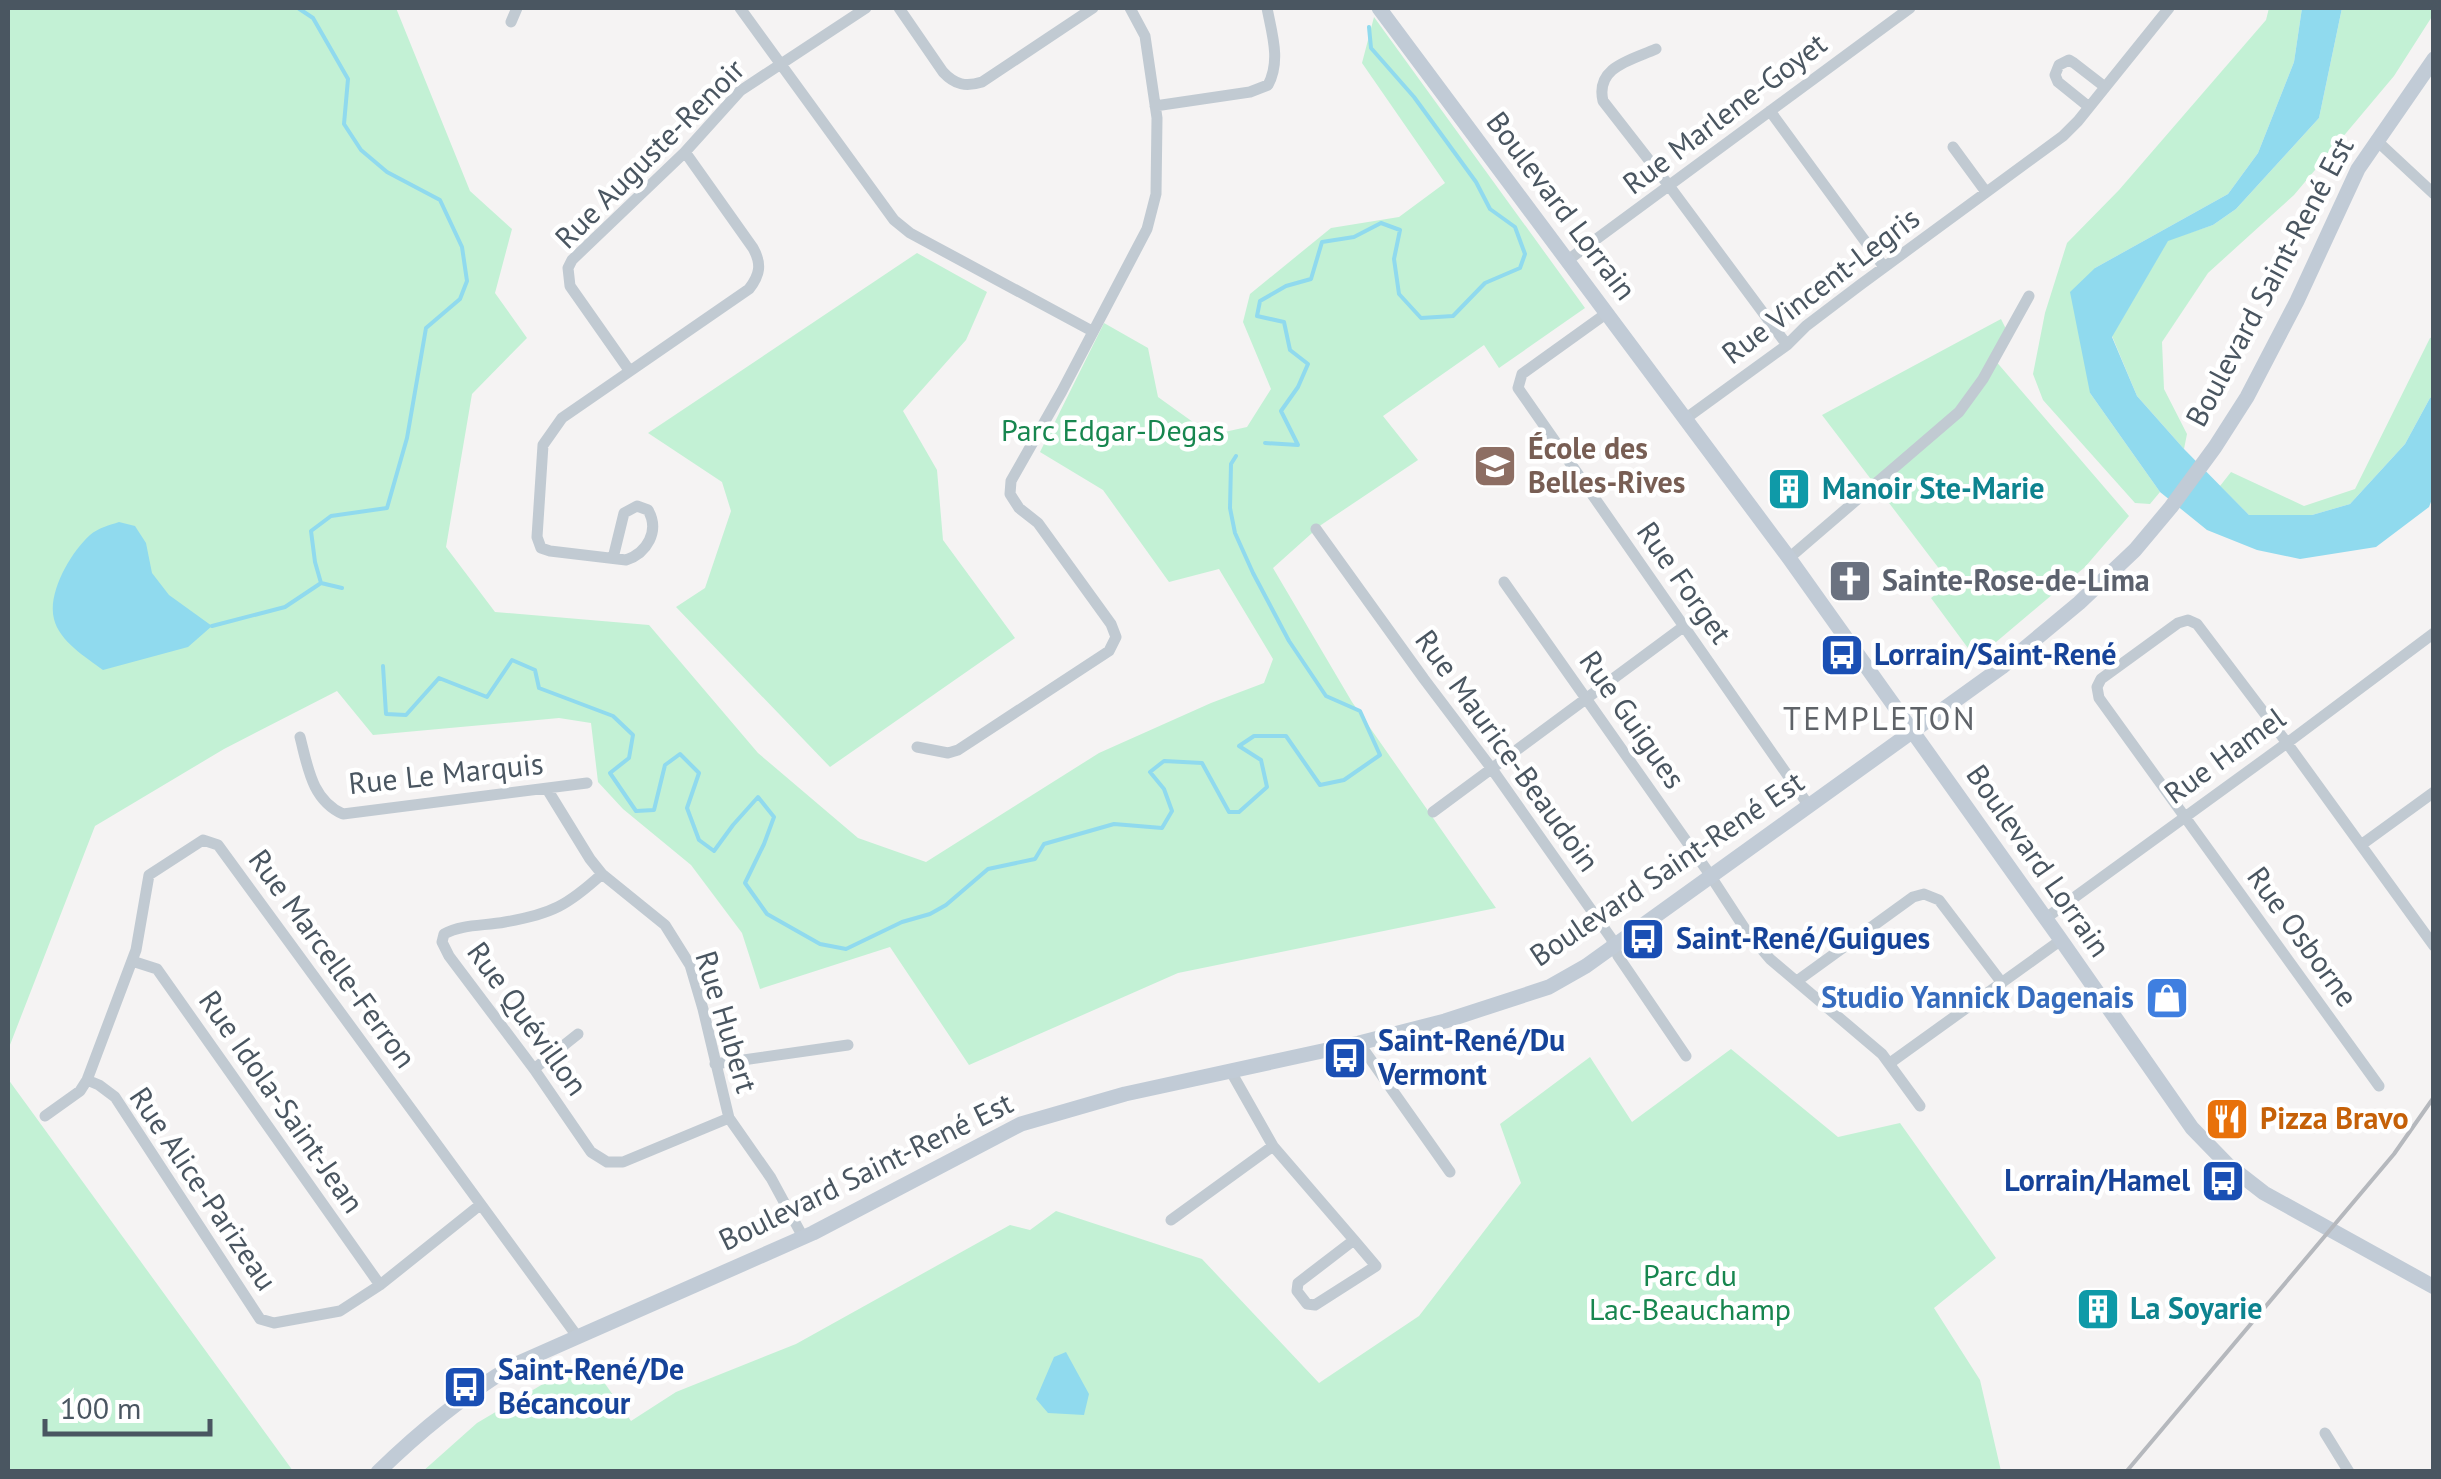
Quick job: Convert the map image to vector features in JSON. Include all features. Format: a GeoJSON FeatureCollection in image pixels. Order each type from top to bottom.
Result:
{"type":"FeatureCollection","features":[{"type":"Feature","properties":{"kind":"street"},"geometry":{"type":"LineString","coordinates":[[510,22],[517,8]]}},
{"type":"Feature","properties":{"kind":"street"},"geometry":{"type":"LineString","coordinates":[[740,8],[894,220],[910,234],[1092,331]]}},
{"type":"Feature","properties":{"kind":"street","name":"Rue Auguste-Renoir"},"geometry":{"type":"LineString","coordinates":[[629,370],[570,286],[568,268],[581,250],[685,152],[740,91],[866,8]]}},
{"type":"Feature","properties":{"kind":"street"},"geometry":{"type":"LineString","coordinates":[[899,8],[943,72],[964,85],[982,82],[1093,8]]}},
{"type":"Feature","properties":{"kind":"street"},"geometry":{"type":"LineString","coordinates":[[917,748],[948,753],[958,750],[1114,646],[1116,638],[1111,624],[1038,523],[1018,508],[1010,494],[1011,481],[1147,229],[1156,194],[1155,106],[1146,36],[1130,8]]}},
{"type":"Feature","properties":{"kind":"street"},"geometry":{"type":"LineString","coordinates":[[1155,106],[1268,86],[1276,62],[1268,8]]}},
{"type":"Feature","properties":{"kind":"street","name":"Boulevard Lorrain"},"geometry":{"type":"LineString","coordinates":[[1379,8],[1789,558],[2192,1128],[2228,1165],[2264,1192],[2434,1287]]}},
{"type":"Feature","properties":{"kind":"street","name":"Rue Marlene-Goyet"},"geometry":{"type":"LineString","coordinates":[[1568,260],[1909,8]]}},
{"type":"Feature","properties":{"kind":"street","name":"Rue Vincent-Legris"},"geometry":{"type":"LineString","coordinates":[[1685,419],[2063,136],[2168,8]]}},
{"type":"Feature","properties":{"kind":"street"},"geometry":{"type":"LineString","coordinates":[[1656,49],[1606,74],[1600,88],[1603,101],[1786,345]]}},
{"type":"Feature","properties":{"kind":"street","name":"Boulevard Saint-René Est"},"geometry":{"type":"LineString","coordinates":[[378,1472],[478,1386],[514,1365],[803,1237],[1021,1124],[1075,1107],[1445,1021],[1562,981],[1614,947],[2002,668],[2127,558],[2212,451],[2258,378],[2358,169],[2434,59]]}},
{"type":"Feature","properties":{"kind":"street"},"geometry":{"type":"LineString","coordinates":[[2089,107],[2058,82],[2055,75],[2059,64],[2069,60],[2105,87]]}},
{"type":"Feature","properties":{"kind":"street"},"geometry":{"type":"LineString","coordinates":[[1770,112],[1884,267]]}},
{"type":"Feature","properties":{"kind":"street"},"geometry":{"type":"LineString","coordinates":[[2376,140],[2434,194]]}},
{"type":"Feature","properties":{"kind":"street"},"geometry":{"type":"LineString","coordinates":[[1954,148],[1986,192]]}},
{"type":"Feature","properties":{"kind":"street"},"geometry":{"type":"LineString","coordinates":[[613,558],[624,513],[637,506],[648,510],[654,526],[640,554],[626,560],[541,548],[538,538],[544,445],[562,418],[749,289],[759,272],[753,248],[685,152]]}},
{"type":"Feature","properties":{"kind":"street"},"geometry":{"type":"LineString","coordinates":[[1789,558],[1958,412],[1983,379],[2029,296]]}},
{"type":"Feature","properties":{"kind":"street","name":"Rue Forget"},"geometry":{"type":"LineString","coordinates":[[1607,313],[1522,374],[1518,388],[1810,806]]}},
{"type":"Feature","properties":{"kind":"street","name":"Rue Maurice-Beaudoin"},"geometry":{"type":"LineString","coordinates":[[1316,529],[1611,938],[1686,1056]]}},
{"type":"Feature","properties":{"kind":"street","name":"Rue Guigues"},"geometry":{"type":"LineString","coordinates":[[1504,582],[1755,942],[1890,1063],[1920,1106]]}},
{"type":"Feature","properties":{"kind":"street","name":"Rue Osborne"},"geometry":{"type":"LineString","coordinates":[[2287,743],[2197,624],[2188,620],[2178,623],[2101,678],[2097,688],[2099,698],[2184,818],[2379,1086]]}},
{"type":"Feature","properties":{"kind":"street"},"geometry":{"type":"LineString","coordinates":[[1433,812],[1683,627]]}},
{"type":"Feature","properties":{"kind":"street","name":"Rue Hamel"},"geometry":{"type":"LineString","coordinates":[[2046,918],[2434,633]]}},
{"type":"Feature","properties":{"kind":"street","name":"Rue Le Marquis"},"geometry":{"type":"LineString","coordinates":[[300,737],[319,796],[343,814],[587,783]]}},
{"type":"Feature","properties":{"kind":"street"},"geometry":{"type":"LineString","coordinates":[[2287,743],[2434,946]]}},
{"type":"Feature","properties":{"kind":"street","name":"Rue Hubert"},"geometry":{"type":"LineString","coordinates":[[547,789],[602,874],[666,925],[690,965],[728,1118],[770,1178],[803,1237]]}},
{"type":"Feature","properties":{"kind":"street"},"geometry":{"type":"LineString","coordinates":[[2361,845],[2434,792]]}},
{"type":"Feature","properties":{"kind":"street","name":"Rue Marcelle-Ferron"},"geometry":{"type":"LineString","coordinates":[[46,1116],[80,1091],[88,1080],[132,961],[149,875],[203,840],[218,845],[578,1336]]}},
{"type":"Feature","properties":{"kind":"street","name":"Rue Quévillon"},"geometry":{"type":"LineString","coordinates":[[602,874],[574,900],[544,914],[455,928],[444,934],[442,942],[591,1152],[606,1162],[623,1162],[728,1118]]}},
{"type":"Feature","properties":{"kind":"street"},"geometry":{"type":"LineString","coordinates":[[1796,981],[1913,897],[1924,894],[1938,900],[2002,983]]}},
{"type":"Feature","properties":{"kind":"street"},"geometry":{"type":"LineString","coordinates":[[1890,1063],[2061,940]]}},
{"type":"Feature","properties":{"kind":"street","name":"Rue Idola-Saint-Jean"},"geometry":{"type":"LineString","coordinates":[[132,961],[157,970],[380,1285]]}},
{"type":"Feature","properties":{"kind":"street"},"geometry":{"type":"LineString","coordinates":[[534,1069],[578,1034]]}},
{"type":"Feature","properties":{"kind":"street"},"geometry":{"type":"LineString","coordinates":[[1358,1043],[1450,1172]]}},
{"type":"Feature","properties":{"kind":"street"},"geometry":{"type":"LineString","coordinates":[[715,1064],[848,1044]]}},
{"type":"Feature","properties":{"kind":"street"},"geometry":{"type":"LineString","coordinates":[[1230,1070],[1274,1146],[1354,1240],[1376,1266],[1315,1305],[1307,1304],[1297,1291],[1298,1283],[1354,1240]]}},
{"type":"Feature","properties":{"kind":"street","name":"Rue Alice-Parizeau"},"geometry":{"type":"LineString","coordinates":[[88,1080],[114,1097],[260,1319],[274,1323],[340,1312],[480,1205]]}},
{"type":"Feature","properties":{"kind":"street"},"geometry":{"type":"LineString","coordinates":[[1171,1220],[1274,1146]]}},
{"type":"Feature","properties":{"kind":"street"},"geometry":{"type":"LineString","coordinates":[[2324,1433],[2349,1472]]}},
{"type":"Feature","properties":{"kind":"green space","name":"Parc Edgar-Degas"},"geometry":{"type":"Polygon","coordinates":[[[8,8],[396,8],[470,191],[512,229],[495,293],[527,338],[472,394],[446,547],[495,612],[649,625],[758,753],[858,838],[926,862],[1099,753],[1264,683],[1273,659],[1219,569],[1169,582],[1103,490],[1040,452],[1104,323],[1148,348],[1158,397],[1211,435],[1247,427],[1271,389],[1243,322],[1250,294],[1331,228],[1399,217],[1445,183],[1362,63],[1374,17],[1585,308],[1499,368],[1484,345],[1383,416],[1418,460],[1321,525],[1273,568],[1352,702],[1496,908],[1178,973],[969,1065],[890,947],[760,989],[742,933],[691,865],[623,809],[598,782],[591,723],[559,718],[373,735],[337,691],[224,749],[95,826],[8,1050],[8,8]]]}},
{"type":"Feature","properties":{"kind":"green space"},"geometry":{"type":"Polygon","coordinates":[[[2269,8],[2302,8],[2294,62],[2258,153],[2228,194],[2095,268],[2090,393],[2160,492],[2150,504],[2135,503],[2043,400],[2033,374],[2045,313],[2067,243],[2119,190],[2266,20],[2269,8]]]}},
{"type":"Feature","properties":{"kind":"green space"},"geometry":{"type":"Polygon","coordinates":[[[2342,8],[2433,8],[2433,15],[2394,76],[2294,195],[2208,273],[2162,342],[2164,389],[2187,434],[2184,449],[2137,396],[2112,336],[2168,240],[2213,225],[2236,209],[2319,118],[2342,8]]]}},
{"type":"Feature","properties":{"kind":"green space"},"geometry":{"type":"Polygon","coordinates":[[[917,253],[987,292],[966,340],[903,411],[937,470],[943,540],[1015,638],[830,767],[676,607],[705,588],[731,511],[722,482],[648,433],[917,253]]]}},
{"type":"Feature","properties":{"kind":"green space"},"geometry":{"type":"Polygon","coordinates":[[[2001,319],[2008,333],[1994,359],[2129,516],[2085,567],[1976,659],[1931,598],[1950,583],[1822,415],[2001,319]]]}},
{"type":"Feature","properties":{"kind":"green space"},"geometry":{"type":"Polygon","coordinates":[[[2433,337],[2433,396],[2405,444],[2350,504],[2312,515],[2249,515],[2220,486],[2231,472],[2304,506],[2355,489],[2433,337]]]}},
{"type":"Feature","properties":{"kind":"green space","name":"Parc du Lac-Beauchamp"},"geometry":{"type":"Polygon","coordinates":[[[1731,1049],[1838,1137],[1900,1123],[1996,1258],[1934,1308],[1980,1380],[2001,1471],[422,1472],[477,1423],[548,1381],[590,1362],[631,1421],[676,1392],[796,1344],[1010,1225],[1030,1230],[1056,1211],[1202,1259],[1319,1383],[1419,1316],[1521,1183],[1500,1124],[1590,1057],[1632,1122],[1731,1049]]]}},
{"type":"Feature","properties":{"kind":"green space"},"geometry":{"type":"Polygon","coordinates":[[[8,1079],[293,1471],[8,1471],[8,1079]]]}},
{"type":"Feature","properties":{"kind":"water"},"geometry":{"type":"Polygon","coordinates":[[[2302,8],[2342,8],[2319,118],[2236,209],[2213,225],[2168,241],[2112,337],[2137,396],[2249,515],[2312,515],[2350,504],[2405,444],[2433,396],[2434,494],[2429,507],[2376,547],[2300,559],[2257,550],[2207,530],[2160,492],[2090,393],[2070,292],[2095,268],[2228,194],[2258,153],[2294,62],[2302,8]]]}},
{"type":"Feature","properties":{"kind":"water"},"geometry":{"type":"Polygon","coordinates":[[[119,522],[135,526],[146,543],[152,573],[169,595],[212,626],[188,647],[103,670],[62,635],[54,619],[54,597],[62,574],[83,542],[93,533],[119,522]]]}},
{"type":"Feature","properties":{"kind":"water"},"geometry":{"type":"Polygon","coordinates":[[[1066,1352],[1089,1394],[1084,1415],[1048,1413],[1036,1399],[1054,1357],[1066,1352]]]}},
{"type":"Feature","properties":{"kind":"waterway"},"geometry":{"type":"LineString","coordinates":[[298,8],[313,18],[348,79],[344,124],[361,150],[387,172],[440,200],[462,247],[467,281],[460,299],[426,328],[407,438],[387,508],[331,516],[311,531],[321,583],[342,588]]}},
{"type":"Feature","properties":{"kind":"waterway"},"geometry":{"type":"LineString","coordinates":[[1265,443],[1298,445],[1281,411],[1308,364],[1290,350],[1284,322],[1257,316],[1260,301],[1286,286],[1311,279],[1322,242],[1354,237],[1381,223],[1400,230],[1394,259],[1399,294],[1421,318],[1453,316],[1485,283],[1520,268],[1525,254],[1515,227],[1490,209],[1476,182],[1414,97],[1371,48],[1369,27]]}},
{"type":"Feature","properties":{"kind":"waterway"},"geometry":{"type":"LineString","coordinates":[[383,666],[386,714],[406,715],[439,678],[487,697],[512,660],[535,670],[539,688],[613,716],[633,735],[629,758],[610,773],[636,811],[654,810],[665,765],[680,754],[699,773],[687,808],[699,840],[714,851],[758,797],[774,817],[745,883],[767,914],[820,944],[846,949],[946,905],[988,869],[1035,859],[1044,844],[1114,824],[1162,828],[1172,811],[1164,789],[1150,772],[1164,761],[1202,763],[1229,812],[1239,812],[1267,787],[1261,760],[1239,746],[1254,736],[1286,736],[1320,785],[1344,780],[1380,755],[1360,711],[1326,696],[1289,641],[1253,573],[1235,533],[1230,508],[1231,464],[1236,456]]}},
{"type":"Feature","properties":{"kind":"waterway"},"geometry":{"type":"LineString","coordinates":[[212,626],[285,607],[321,583]]}},
{"type":"Feature","properties":{"kind":"railway"},"geometry":{"type":"LineString","coordinates":[[2126,1472],[2394,1154],[2434,1097]]}},
{"type":"Feature","properties":{"kind":"place","name":"École des Belles-Rives"},"geometry":{"type":"Point","coordinates":[1495,466]}},
{"type":"Feature","properties":{"kind":"place","name":"Manoir Ste-Marie"},"geometry":{"type":"Point","coordinates":[1789,489]}},
{"type":"Feature","properties":{"kind":"place","name":"Sainte-Rose-de-Lima"},"geometry":{"type":"Point","coordinates":[1850,581]}},
{"type":"Feature","properties":{"kind":"place","name":"Lorrain/Saint-René"},"geometry":{"type":"Point","coordinates":[1842,655]}},
{"type":"Feature","properties":{"kind":"place","name":"Saint-René/Guigues"},"geometry":{"type":"Point","coordinates":[1643,939]}},
{"type":"Feature","properties":{"kind":"place","name":"Studio Yannick Dagenais"},"geometry":{"type":"Point","coordinates":[2167,998]}},
{"type":"Feature","properties":{"kind":"place","name":"Saint-René/Du Vermont"},"geometry":{"type":"Point","coordinates":[1345,1058]}},
{"type":"Feature","properties":{"kind":"place","name":"Pizza Bravo"},"geometry":{"type":"Point","coordinates":[2227,1119]}},
{"type":"Feature","properties":{"kind":"place","name":"Lorrain/Hamel"},"geometry":{"type":"Point","coordinates":[2223,1181]}},
{"type":"Feature","properties":{"kind":"place","name":"La Soyarie"},"geometry":{"type":"Point","coordinates":[2098,1309]}},
{"type":"Feature","properties":{"kind":"place","name":"Saint-René/De Bécancour"},"geometry":{"type":"Point","coordinates":[465,1387]}},
{"type":"Feature","properties":{"kind":"district","name":"TEMPLETON"},"geometry":{"type":"Point","coordinates":[1880,719]}}]}
